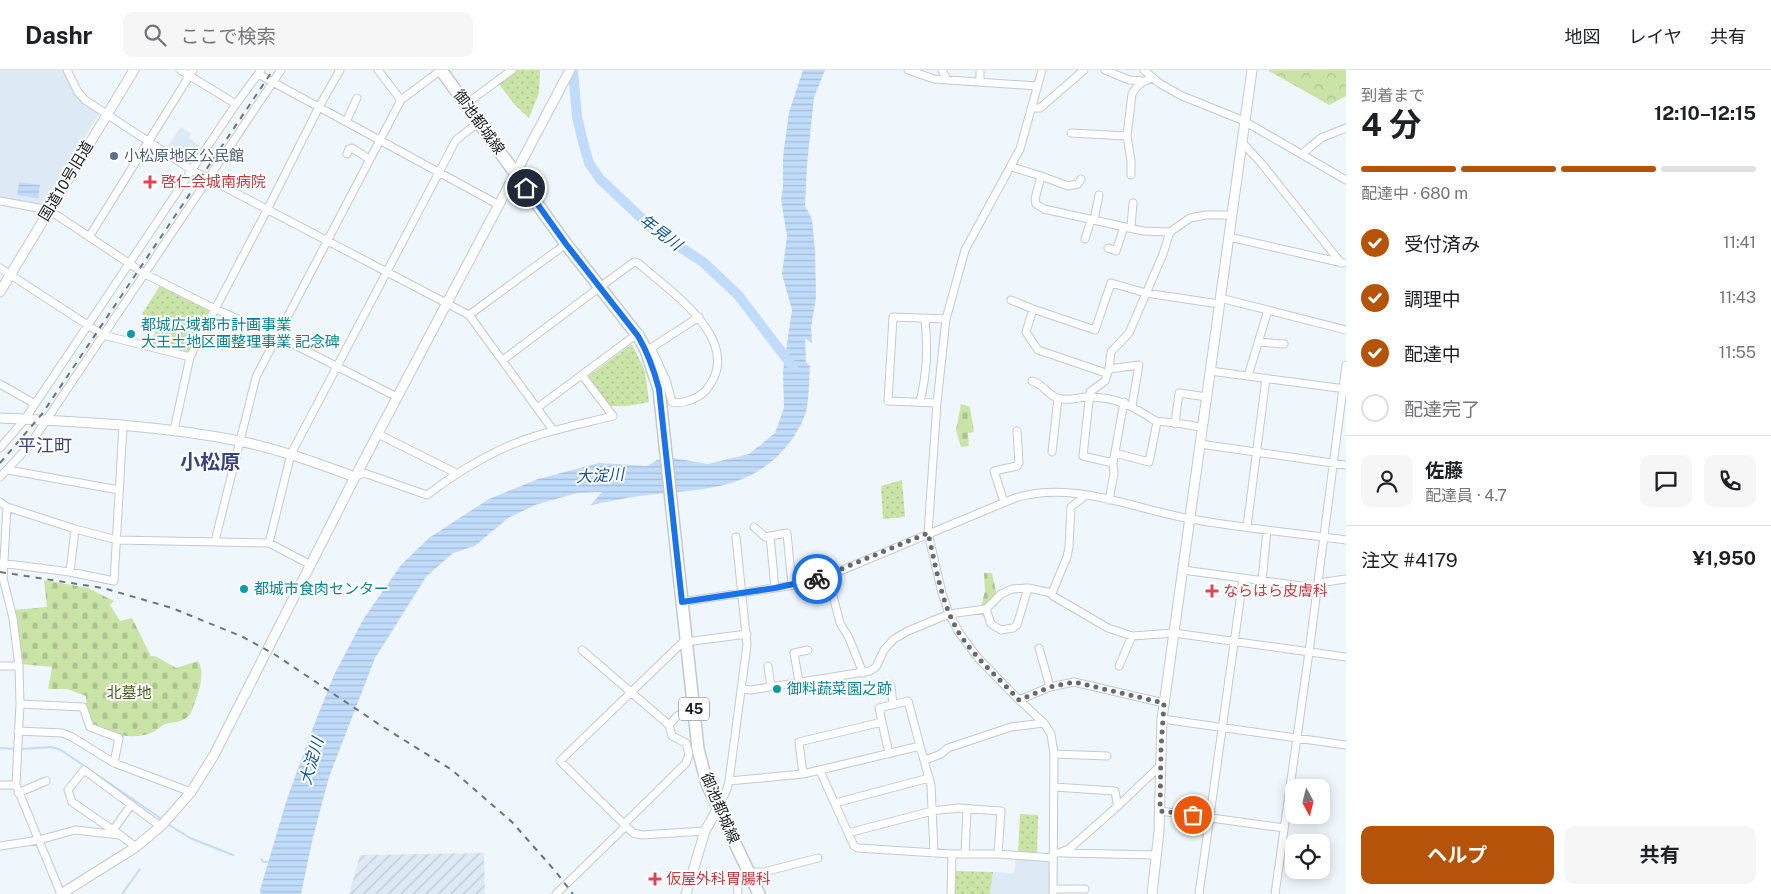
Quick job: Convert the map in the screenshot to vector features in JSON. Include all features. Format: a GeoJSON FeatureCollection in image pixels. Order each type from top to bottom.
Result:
{"type":"FeatureCollection","features":[{"type":"Feature","properties":{"kind":"main road","name":"御池都城線"},"geometry":{"type":"LineString","coordinates":[[441,70],[566,244],[637,334],[646,350],[659,389],[698,749],[703,771],[718,808],[759,894]]}},
{"type":"Feature","properties":{"kind":"street"},"geometry":{"type":"LineString","coordinates":[[67,70],[78,92],[85,100],[105,115],[192,170],[469,315],[553,430]]}},
{"type":"Feature","properties":{"kind":"street","name":"国道10号旧道"},"geometry":{"type":"LineString","coordinates":[[0,292],[105,115],[134,70]]}},
{"type":"Feature","properties":{"kind":"street"},"geometry":{"type":"LineString","coordinates":[[180,70],[191,73],[236,104]]}},
{"type":"Feature","properties":{"kind":"street"},"geometry":{"type":"LineString","coordinates":[[0,477],[28,446],[46,421],[281,70]]}},
{"type":"Feature","properties":{"kind":"street"},"geometry":{"type":"LineString","coordinates":[[174,430],[190,357],[340,70]]}},
{"type":"Feature","properties":{"kind":"street"},"geometry":{"type":"LineString","coordinates":[[378,70],[401,100]]}},
{"type":"Feature","properties":{"kind":"street"},"geometry":{"type":"LineString","coordinates":[[215,541],[256,377],[401,100],[441,70]]}},
{"type":"Feature","properties":{"kind":"street"},"geometry":{"type":"LineString","coordinates":[[466,104],[512,70]]}},
{"type":"Feature","properties":{"kind":"street"},"geometry":{"type":"LineString","coordinates":[[7,507],[2,578],[13,618],[19,666],[20,704],[17,789],[61,894],[136,847],[161,826],[191,792],[214,755],[355,477],[570,70]]}},
{"type":"Feature","properties":{"kind":"street"},"geometry":{"type":"LineString","coordinates":[[908,70],[934,79],[1037,86]]}},
{"type":"Feature","properties":{"kind":"street"},"geometry":{"type":"LineString","coordinates":[[942,70],[947,80]]}},
{"type":"Feature","properties":{"kind":"street"},"geometry":{"type":"LineString","coordinates":[[980,70],[980,82]]}},
{"type":"Feature","properties":{"kind":"street"},"geometry":{"type":"LineString","coordinates":[[1042,70],[1020,149],[966,250],[946,319],[937,402],[928,533],[942,592],[949,614],[960,634],[978,658],[1044,723],[1051,734],[1054,754],[1055,855],[1053,891],[1085,889]]}},
{"type":"Feature","properties":{"kind":"street"},"geometry":{"type":"LineString","coordinates":[[1031,108],[1040,108],[1084,70]]}},
{"type":"Feature","properties":{"kind":"street"},"geometry":{"type":"LineString","coordinates":[[1106,70],[1129,80],[1143,82]]}},
{"type":"Feature","properties":{"kind":"street"},"geometry":{"type":"LineString","coordinates":[[1144,70],[1180,95],[1244,121],[1346,180]]}},
{"type":"Feature","properties":{"kind":"street"},"geometry":{"type":"LineString","coordinates":[[1152,894],[1158,855],[1162,719],[1252,71]]}},
{"type":"Feature","properties":{"kind":"street"},"geometry":{"type":"LineString","coordinates":[[0,447],[25,420],[259,72],[272,82],[499,205]]}},
{"type":"Feature","properties":{"kind":"street"},"geometry":{"type":"LineString","coordinates":[[89,236],[191,73]]}},
{"type":"Feature","properties":{"kind":"street"},"geometry":{"type":"LineString","coordinates":[[1131,175],[1127,136],[1132,94],[1135,88],[1153,78]]}},
{"type":"Feature","properties":{"kind":"street"},"geometry":{"type":"LineString","coordinates":[[346,122],[357,98]]}},
{"type":"Feature","properties":{"kind":"street"},"geometry":{"type":"LineString","coordinates":[[269,543],[292,454],[456,140],[479,122]]}},
{"type":"Feature","properties":{"kind":"street"},"geometry":{"type":"LineString","coordinates":[[1302,154],[1320,138],[1346,128]]}},
{"type":"Feature","properties":{"kind":"street"},"geometry":{"type":"LineString","coordinates":[[1071,133],[1127,136]]}},
{"type":"Feature","properties":{"kind":"street"},"geometry":{"type":"LineString","coordinates":[[1242,142],[1344,263]]}},
{"type":"Feature","properties":{"kind":"street"},"geometry":{"type":"LineString","coordinates":[[347,154],[349,149],[352,148],[369,159]]}},
{"type":"Feature","properties":{"kind":"street"},"geometry":{"type":"LineString","coordinates":[[1012,167],[1068,186],[1075,186],[1081,178]]}},
{"type":"Feature","properties":{"kind":"street"},"geometry":{"type":"LineString","coordinates":[[1042,176],[1035,199],[1036,204],[1044,209],[1092,220],[1152,232],[1170,232],[1190,218],[1206,215],[1232,215]]}},
{"type":"Feature","properties":{"kind":"street"},"geometry":{"type":"LineString","coordinates":[[1085,239],[1099,195]]}},
{"type":"Feature","properties":{"kind":"street"},"geometry":{"type":"LineString","coordinates":[[0,201],[49,210],[145,274],[215,309],[277,336],[397,398]]}},
{"type":"Feature","properties":{"kind":"street"},"geometry":{"type":"LineString","coordinates":[[1108,248],[1116,251],[1128,227],[1133,203]]}},
{"type":"Feature","properties":{"kind":"street"},"geometry":{"type":"LineString","coordinates":[[1113,463],[1083,456],[1090,392],[1105,381],[1111,352],[1129,333],[1163,254],[1170,232]]}},
{"type":"Feature","properties":{"kind":"street"},"geometry":{"type":"LineString","coordinates":[[1229,238],[1344,263]]}},
{"type":"Feature","properties":{"kind":"street"},"geometry":{"type":"LineString","coordinates":[[469,315],[566,244]]}},
{"type":"Feature","properties":{"kind":"street"},"geometry":{"type":"LineString","coordinates":[[503,360],[634,262],[638,263],[699,317],[714,341],[718,354],[717,368],[712,381],[705,391],[695,399],[672,402],[666,380],[651,348],[643,335],[637,334],[537,408]]}},
{"type":"Feature","properties":{"kind":"street"},"geometry":{"type":"LineString","coordinates":[[0,268],[103,335],[190,357]]}},
{"type":"Feature","properties":{"kind":"street"},"geometry":{"type":"LineString","coordinates":[[1010,300],[1095,330],[1111,283],[1146,293],[1220,301],[1268,310],[1346,330]]}},
{"type":"Feature","properties":{"kind":"street"},"geometry":{"type":"LineString","coordinates":[[1033,309],[1026,332],[1038,350],[1108,371],[1140,365],[1132,406]]}},
{"type":"Feature","properties":{"kind":"street"},"geometry":{"type":"LineString","coordinates":[[1248,376],[1268,310]]}},
{"type":"Feature","properties":{"kind":"street"},"geometry":{"type":"LineString","coordinates":[[651,348],[699,317]]}},
{"type":"Feature","properties":{"kind":"street"},"geometry":{"type":"LineString","coordinates":[[937,402],[888,401],[893,317],[946,319]]}},
{"type":"Feature","properties":{"kind":"street"},"geometry":{"type":"LineString","coordinates":[[920,402],[926,377],[927,337],[924,319]]}},
{"type":"Feature","properties":{"kind":"street"},"geometry":{"type":"LineString","coordinates":[[1258,342],[1284,344]]}},
{"type":"Feature","properties":{"kind":"street"},"geometry":{"type":"LineString","coordinates":[[1274,894],[1309,652],[1346,365]]}},
{"type":"Feature","properties":{"kind":"street"},"geometry":{"type":"LineString","coordinates":[[1210,371],[1344,388]]}},
{"type":"Feature","properties":{"kind":"street"},"geometry":{"type":"LineString","coordinates":[[0,418],[174,430],[240,441],[292,454],[355,477],[364,473],[427,495],[456,473],[506,447],[553,430],[613,416],[582,375]]}},
{"type":"Feature","properties":{"kind":"street"},"geometry":{"type":"LineString","coordinates":[[1247,527],[1266,378]]}},
{"type":"Feature","properties":{"kind":"street"},"geometry":{"type":"LineString","coordinates":[[1032,381],[1039,383],[1058,398],[1069,400],[1090,397],[1124,402],[1157,422],[1161,420],[1175,424],[1202,427]]}},
{"type":"Feature","properties":{"kind":"street"},"geometry":{"type":"LineString","coordinates":[[0,384],[35,404]]}},
{"type":"Feature","properties":{"kind":"street"},"geometry":{"type":"LineString","coordinates":[[1175,424],[1180,393],[1206,397]]}},
{"type":"Feature","properties":{"kind":"street"},"geometry":{"type":"LineString","coordinates":[[1052,452],[1058,398]]}},
{"type":"Feature","properties":{"kind":"street"},"geometry":{"type":"LineString","coordinates":[[1109,500],[1114,474],[1113,463],[1124,402]]}},
{"type":"Feature","properties":{"kind":"street"},"geometry":{"type":"LineString","coordinates":[[1115,453],[1149,462],[1157,422]]}},
{"type":"Feature","properties":{"kind":"street"},"geometry":{"type":"LineString","coordinates":[[2,563],[70,572],[114,581],[123,426]]}},
{"type":"Feature","properties":{"kind":"street"},"geometry":{"type":"LineString","coordinates":[[1004,502],[994,472],[1017,466],[1019,463],[1017,431]]}},
{"type":"Feature","properties":{"kind":"street"},"geometry":{"type":"LineString","coordinates":[[378,434],[456,473]]}},
{"type":"Feature","properties":{"kind":"street"},"geometry":{"type":"LineString","coordinates":[[1200,444],[1346,465]]}},
{"type":"Feature","properties":{"kind":"street"},"geometry":{"type":"LineString","coordinates":[[8,470],[119,490]]}},
{"type":"Feature","properties":{"kind":"street"},"geometry":{"type":"LineString","coordinates":[[682,602],[792,585],[828,576],[1026,494],[1063,492],[1086,495],[1190,519],[1346,540]]}},
{"type":"Feature","properties":{"kind":"street"},"geometry":{"type":"LineString","coordinates":[[1052,593],[1067,557],[1071,507],[1086,495]]}},
{"type":"Feature","properties":{"kind":"street"},"geometry":{"type":"LineString","coordinates":[[0,502],[7,507],[75,529],[117,540],[269,543],[311,565]]}},
{"type":"Feature","properties":{"kind":"street"},"geometry":{"type":"LineString","coordinates":[[754,527],[765,537],[787,533],[792,585]]}},
{"type":"Feature","properties":{"kind":"street"},"geometry":{"type":"LineString","coordinates":[[70,572],[75,529]]}},
{"type":"Feature","properties":{"kind":"street"},"geometry":{"type":"LineString","coordinates":[[1262,581],[1267,530]]}},
{"type":"Feature","properties":{"kind":"street"},"geometry":{"type":"LineString","coordinates":[[770,536],[775,588]]}},
{"type":"Feature","properties":{"kind":"street"},"geometry":{"type":"LineString","coordinates":[[686,894],[705,831],[728,789],[746,657],[747,634],[736,537]]}},
{"type":"Feature","properties":{"kind":"street"},"geometry":{"type":"LineString","coordinates":[[1183,570],[1262,581],[1318,585],[1346,579]]}},
{"type":"Feature","properties":{"kind":"street"},"geometry":{"type":"LineString","coordinates":[[828,576],[840,623],[863,672]]}},
{"type":"Feature","properties":{"kind":"street"},"geometry":{"type":"LineString","coordinates":[[1199,894],[1243,578]]}},
{"type":"Feature","properties":{"kind":"street"},"geometry":{"type":"LineString","coordinates":[[986,609],[991,624],[1001,630],[1013,628],[1017,625],[1028,588]]}},
{"type":"Feature","properties":{"kind":"street"},"geometry":{"type":"LineString","coordinates":[[742,689],[751,690],[870,671],[876,667],[884,650],[894,639],[908,631],[949,614],[986,609],[1002,594],[1012,589],[1028,588],[1052,593],[1108,628],[1132,636],[1174,633],[1346,657]]}},
{"type":"Feature","properties":{"kind":"street"},"geometry":{"type":"LineString","coordinates":[[705,831],[642,835],[633,833],[560,761],[686,640],[747,634]]}},
{"type":"Feature","properties":{"kind":"street"},"geometry":{"type":"LineString","coordinates":[[1118,666],[1132,636]]}},
{"type":"Feature","properties":{"kind":"street"},"geometry":{"type":"LineString","coordinates":[[1039,648],[1050,687]]}},
{"type":"Feature","properties":{"kind":"street"},"geometry":{"type":"LineString","coordinates":[[556,894],[689,759],[686,743],[672,736],[669,725],[582,650]]}},
{"type":"Feature","properties":{"kind":"street"},"geometry":{"type":"LineString","coordinates":[[799,682],[794,653],[808,650]]}},
{"type":"Feature","properties":{"kind":"street"},"geometry":{"type":"LineString","coordinates":[[0,666],[19,666]]}},
{"type":"Feature","properties":{"kind":"street"},"geometry":{"type":"LineString","coordinates":[[768,666],[771,687]]}},
{"type":"Feature","properties":{"kind":"street"},"geometry":{"type":"LineString","coordinates":[[1019,700],[1050,687],[1074,682],[1164,703]]}},
{"type":"Feature","properties":{"kind":"street"},"geometry":{"type":"LineString","coordinates":[[890,686],[893,705]]}},
{"type":"Feature","properties":{"kind":"street"},"geometry":{"type":"LineString","coordinates":[[889,754],[879,708],[908,701],[929,778],[934,853]]}},
{"type":"Feature","properties":{"kind":"street"},"geometry":{"type":"LineString","coordinates":[[20,704],[84,707],[90,727],[119,738],[114,763]]}},
{"type":"Feature","properties":{"kind":"street"},"geometry":{"type":"LineString","coordinates":[[669,725],[676,716],[694,707]]}},
{"type":"Feature","properties":{"kind":"street"},"geometry":{"type":"LineString","coordinates":[[1162,719],[1346,744]]}},
{"type":"Feature","properties":{"kind":"street"},"geometry":{"type":"LineString","coordinates":[[803,774],[799,742],[882,722]]}},
{"type":"Feature","properties":{"kind":"street"},"geometry":{"type":"LineString","coordinates":[[924,760],[941,754],[948,748],[1004,729],[1044,723]]}},
{"type":"Feature","properties":{"kind":"street"},"geometry":{"type":"LineString","coordinates":[[18,731],[62,733],[72,737],[114,763],[191,792]]}},
{"type":"Feature","properties":{"kind":"street"},"geometry":{"type":"LineString","coordinates":[[729,781],[820,771],[920,746]]}},
{"type":"Feature","properties":{"kind":"street"},"geometry":{"type":"LineString","coordinates":[[1054,754],[1107,756]]}},
{"type":"Feature","properties":{"kind":"street"},"geometry":{"type":"LineString","coordinates":[[1055,855],[1069,849],[1161,765]]}},
{"type":"Feature","properties":{"kind":"street"},"geometry":{"type":"LineString","coordinates":[[136,847],[72,802],[68,790],[84,770],[161,826]]}},
{"type":"Feature","properties":{"kind":"street"},"geometry":{"type":"LineString","coordinates":[[820,771],[854,846],[858,848],[952,854],[1158,855]]}},
{"type":"Feature","properties":{"kind":"street"},"geometry":{"type":"LineString","coordinates":[[835,803],[929,778]]}},
{"type":"Feature","properties":{"kind":"street"},"geometry":{"type":"LineString","coordinates":[[0,785],[17,789],[46,781]]}},
{"type":"Feature","properties":{"kind":"street"},"geometry":{"type":"LineString","coordinates":[[1054,787],[1115,790],[1119,805]]}},
{"type":"Feature","properties":{"kind":"street"},"geometry":{"type":"LineString","coordinates":[[113,830],[131,805]]}},
{"type":"Feature","properties":{"kind":"street"},"geometry":{"type":"LineString","coordinates":[[848,833],[932,811],[967,809],[1001,811],[998,854]]}},
{"type":"Feature","properties":{"kind":"street"},"geometry":{"type":"LineString","coordinates":[[965,854],[967,809]]}},
{"type":"Feature","properties":{"kind":"street"},"geometry":{"type":"LineString","coordinates":[[1160,811],[1284,828]]}},
{"type":"Feature","properties":{"kind":"street"},"geometry":{"type":"LineString","coordinates":[[0,846],[39,840],[75,830],[120,835]]}},
{"type":"Feature","properties":{"kind":"street"},"geometry":{"type":"LineString","coordinates":[[951,894],[952,854]]}},
{"type":"Feature","properties":{"kind":"street"},"geometry":{"type":"LineString","coordinates":[[738,894],[737,876],[749,872],[764,872],[818,858]]}},
{"type":"Feature","properties":{"kind":"shaded area"},"geometry":{"type":"Polygon","coordinates":[[[0,70],[64,70],[75,94],[99,113],[47,202],[41,206],[0,199],[0,70]]]}},
{"type":"Feature","properties":{"kind":"shaded area"},"geometry":{"type":"Polygon","coordinates":[[[181,127],[191,134],[189,138],[202,148],[190,165],[187,165],[165,150],[181,127]]]}},
{"type":"Feature","properties":{"kind":"shaded area"},"geometry":{"type":"Polygon","coordinates":[[[484,853],[485,894],[349,894],[360,855],[484,853]]]}},
{"type":"Feature","properties":{"kind":"shaded area"},"geometry":{"type":"Polygon","coordinates":[[[1016,857],[1052,862],[1051,894],[990,894],[993,872],[1014,873],[1016,857]]]}},
{"type":"Feature","properties":{"kind":"green space"},"geometry":{"type":"Polygon","coordinates":[[[517,70],[540,70],[539,93],[529,118],[515,105],[498,83],[517,70]]]}},
{"type":"Feature","properties":{"kind":"green space"},"geometry":{"type":"Polygon","coordinates":[[[1269,70],[1346,70],[1346,96],[1329,105],[1269,70]]]}},
{"type":"Feature","properties":{"kind":"green space"},"geometry":{"type":"Polygon","coordinates":[[[161,284],[209,307],[210,311],[189,352],[151,343],[159,323],[142,314],[161,284]]]}},
{"type":"Feature","properties":{"kind":"green space"},"geometry":{"type":"Polygon","coordinates":[[[632,344],[645,371],[649,402],[627,406],[608,406],[587,377],[632,344]]]}},
{"type":"Feature","properties":{"kind":"green space"},"geometry":{"type":"Polygon","coordinates":[[[961,404],[970,407],[974,432],[968,433],[969,446],[961,447],[956,430],[961,404]]]}},
{"type":"Feature","properties":{"kind":"green space"},"geometry":{"type":"Polygon","coordinates":[[[902,480],[905,517],[883,519],[881,486],[902,480]]]}},
{"type":"Feature","properties":{"kind":"green space"},"geometry":{"type":"Polygon","coordinates":[[[984,573],[992,573],[996,592],[989,604],[981,608],[985,591],[984,573]]]}},
{"type":"Feature","properties":{"kind":"green space","name":"北墓地"},"geometry":{"type":"Polygon","coordinates":[[[44,580],[88,588],[114,601],[110,605],[120,621],[132,618],[151,656],[155,656],[176,668],[198,661],[201,673],[200,687],[188,717],[181,721],[163,725],[145,735],[130,736],[106,731],[91,725],[86,707],[86,696],[67,689],[48,689],[52,667],[21,664],[14,610],[47,607],[44,580]]]}},
{"type":"Feature","properties":{"kind":"green space"},"geometry":{"type":"Polygon","coordinates":[[[1020,814],[1038,815],[1037,855],[1018,852],[1020,814]]]}},
{"type":"Feature","properties":{"kind":"green space"},"geometry":{"type":"Polygon","coordinates":[[[954,871],[993,872],[990,894],[953,894],[954,871]]]}},
{"type":"Feature","properties":{"kind":"water","name":"大淀川"},"geometry":{"type":"Polygon","coordinates":[[[803,70],[825,70],[814,97],[807,165],[805,206],[812,219],[816,298],[811,327],[812,343],[805,338],[806,362],[810,366],[809,392],[807,408],[802,422],[790,442],[774,459],[758,471],[741,480],[722,486],[634,497],[591,505],[602,492],[577,493],[535,505],[508,518],[475,546],[453,553],[426,577],[375,658],[329,777],[313,837],[301,894],[261,894],[260,890],[286,802],[334,675],[364,618],[401,565],[429,538],[489,499],[538,479],[599,463],[647,466],[657,460],[673,458],[708,464],[749,454],[775,433],[784,408],[783,372],[792,310],[782,274],[787,236],[781,200],[783,157],[789,112],[803,70]]]}},
{"type":"Feature","properties":{"kind":"water"},"geometry":{"type":"Polygon","coordinates":[[[19,182],[40,185],[38,198],[17,195],[19,182]]]}},
{"type":"Feature","properties":{"kind":"waterway","name":"年見川"},"geometry":{"type":"LineString","coordinates":[[573,70],[577,117],[583,142],[589,163],[600,179],[655,231],[703,262],[738,295],[793,367]]}},
{"type":"Feature","properties":{"kind":"waterway"},"geometry":{"type":"LineString","coordinates":[[20,749],[52,747],[61,750],[163,820]]}},
{"type":"Feature","properties":{"kind":"waterway"},"geometry":{"type":"LineString","coordinates":[[0,748],[15,749]]}},
{"type":"Feature","properties":{"kind":"waterway"},"geometry":{"type":"LineString","coordinates":[[166,823],[190,838],[233,855]]}},
{"type":"Feature","properties":{"kind":"waterway"},"geometry":{"type":"LineString","coordinates":[[261,859],[264,862],[270,862]]}},
{"type":"Feature","properties":{"kind":"waterway"},"geometry":{"type":"LineString","coordinates":[[122,894],[140,869]]}},
{"type":"Feature","properties":{"kind":"railway"},"geometry":{"type":"LineString","coordinates":[[0,463],[42,414],[273,70]]}},
{"type":"Feature","properties":{"kind":"railway"},"geometry":{"type":"LineString","coordinates":[[0,572],[103,588],[172,608],[243,637],[274,654],[380,725],[452,770],[512,822],[573,894]]}},
{"type":"Feature","properties":{"kind":"way so far"},"geometry":{"type":"LineString","coordinates":[[817,579],[928,533],[949,614],[960,634],[978,658],[1019,700],[1050,687],[1074,682],[1164,703],[1160,811],[1193,815]]}},
{"type":"Feature","properties":{"kind":"place","name":"小松原地区公民館"},"geometry":{"type":"Point","coordinates":[114,156]}},
{"type":"Feature","properties":{"kind":"place","name":"啓仁会城南病院"},"geometry":{"type":"Point","coordinates":[150,182]}},
{"type":"Feature","properties":{"kind":"place","name":"都城広域都市計画事業 大王土地区画整理事業 記念碑"},"geometry":{"type":"Point","coordinates":[131,334]}},
{"type":"Feature","properties":{"kind":"place","name":"都城市食肉センター"},"geometry":{"type":"Point","coordinates":[244,589]}},
{"type":"Feature","properties":{"kind":"place","name":"ならはら皮膚科"},"geometry":{"type":"Point","coordinates":[1212,591]}},
{"type":"Feature","properties":{"kind":"place","name":"御料蔬菜園之跡"},"geometry":{"type":"Point","coordinates":[777,689]}},
{"type":"Feature","properties":{"kind":"place","name":"仮屋外科胃腸科"},"geometry":{"type":"Point","coordinates":[655,879]}},
{"type":"Feature","properties":{"kind":"district","name":"平江町"},"geometry":{"type":"Point","coordinates":[45,446]}},
{"type":"Feature","properties":{"kind":"district","name":"小松原"},"geometry":{"type":"Point","coordinates":[210,462]}},
{"type":"Feature","properties":{"kind":"route"},"geometry":{"type":"LineString","coordinates":[[526,188],[566,244],[638,336],[654,369],[659,389],[682,602],[801,584],[817,579]]}}]}
